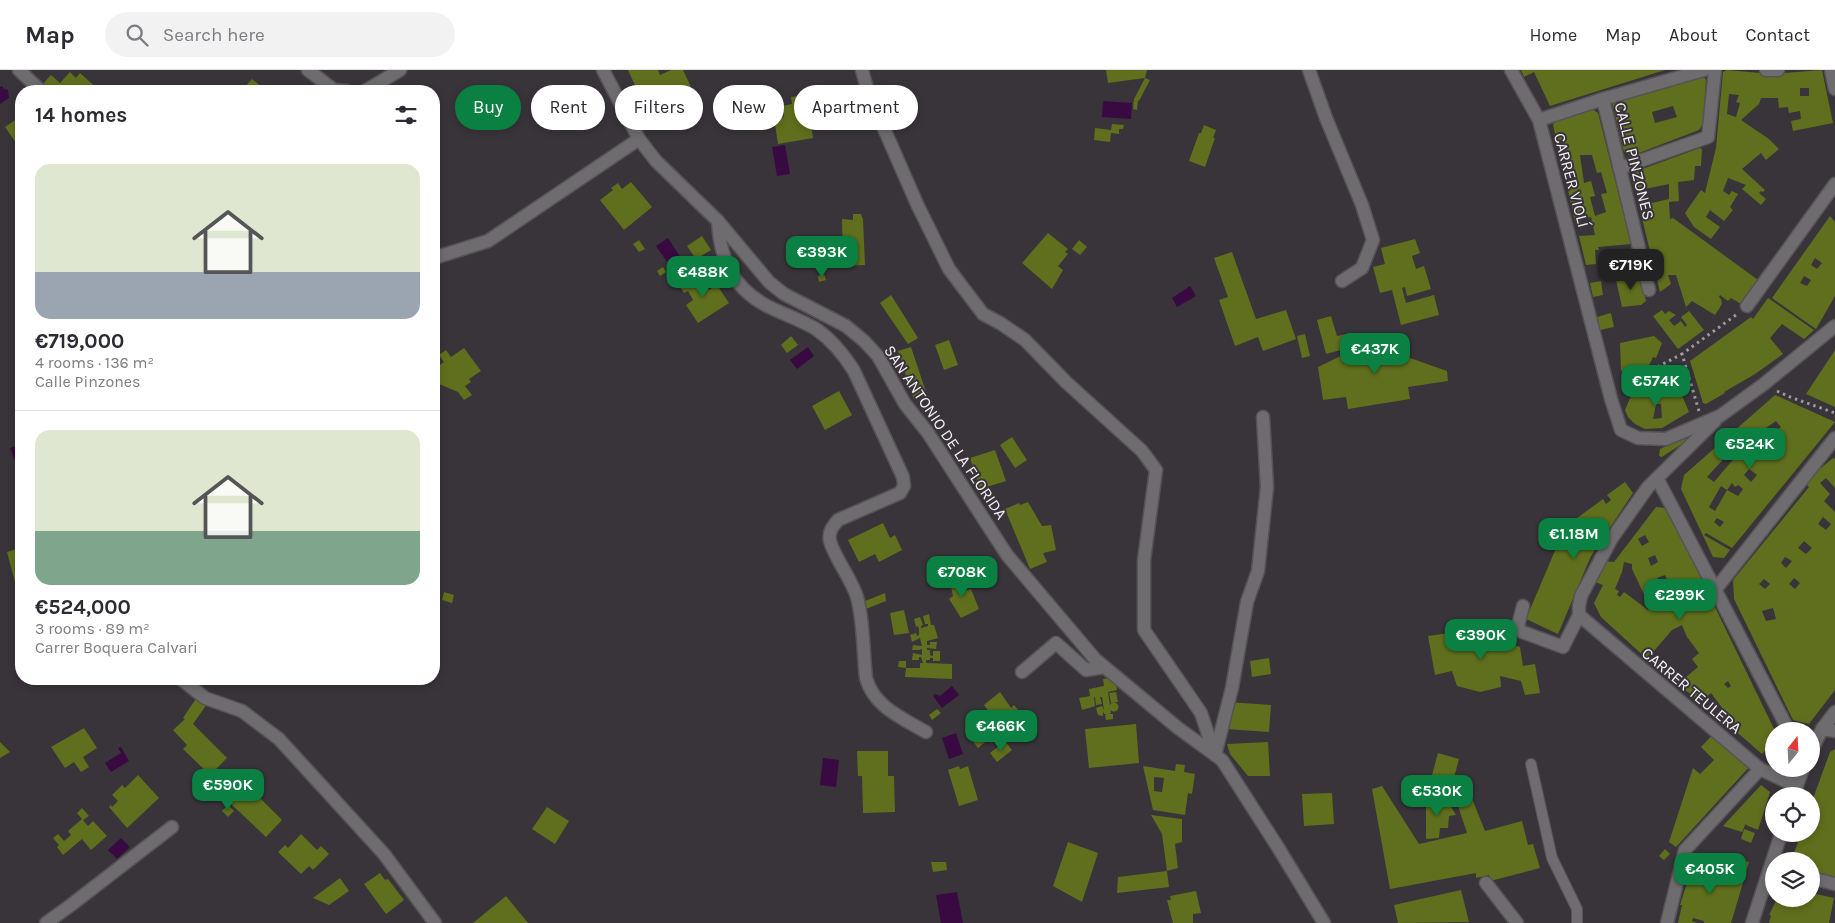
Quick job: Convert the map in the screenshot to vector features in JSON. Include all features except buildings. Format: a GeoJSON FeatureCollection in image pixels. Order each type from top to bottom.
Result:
{"type":"FeatureCollection","features":[{"type":"Feature","properties":{"kind":"street"},"geometry":{"type":"LineString","coordinates":[[308,70],[328,85]]}},
{"type":"Feature","properties":{"kind":"street"},"geometry":{"type":"LineString","coordinates":[[374,85],[400,70]]}},
{"type":"Feature","properties":{"kind":"street"},"geometry":{"type":"LineString","coordinates":[[594,70],[604,74]]}},
{"type":"Feature","properties":{"kind":"street","name":"SAN ANTONIO DE LA FLORIDA"},"geometry":{"type":"LineString","coordinates":[[862,70],[868,92],[902,170],[949,269],[982,314],[1000,323],[1025,340],[1066,382],[1142,450],[1156,470],[1144,560],[1144,630],[1200,713],[1215,755]]}},
{"type":"Feature","properties":{"kind":"street"},"geometry":{"type":"LineString","coordinates":[[1309,70],[1326,118],[1362,205],[1372,240],[1362,268],[1342,280]]}},
{"type":"Feature","properties":{"kind":"street","name":"CARRER VIOLÍ"},"geometry":{"type":"LineString","coordinates":[[1511,70],[1539,120],[1621,430],[1638,438],[1666,439],[1702,424]]}},
{"type":"Feature","properties":{"kind":"street"},"geometry":{"type":"LineString","coordinates":[[1539,120],[1603,99],[1704,70]]}},
{"type":"Feature","properties":{"kind":"street"},"geometry":{"type":"LineString","coordinates":[[1620,168],[1708,137],[1715,70]]}},
{"type":"Feature","properties":{"kind":"street"},"geometry":{"type":"LineString","coordinates":[[1766,70],[1778,70]]}},
{"type":"Feature","properties":{"kind":"street"},"geometry":{"type":"LineString","coordinates":[[1832,70],[1835,89]]}},
{"type":"Feature","properties":{"kind":"street"},"geometry":{"type":"LineString","coordinates":[[24,72],[36,85]]}},
{"type":"Feature","properties":{"kind":"street","name":"SAN ANTONIO DE LA FLORIDA"},"geometry":{"type":"LineString","coordinates":[[604,74],[639,139],[656,161],[718,221],[769,282],[784,294],[846,326],[878,356],[905,404],[933,441],[1007,554],[1095,659],[1178,728],[1222,760],[1324,923]]}},
{"type":"Feature","properties":{"kind":"street","name":"CALLE PINZONES"},"geometry":{"type":"LineString","coordinates":[[1603,99],[1649,290]]}},
{"type":"Feature","properties":{"kind":"street"},"geometry":{"type":"LineString","coordinates":[[440,256],[488,240],[639,139]]}},
{"type":"Feature","properties":{"kind":"street"},"geometry":{"type":"LineString","coordinates":[[1747,306],[1835,184]]}},
{"type":"Feature","properties":{"kind":"street"},"geometry":{"type":"LineString","coordinates":[[718,221],[719,241],[724,260],[734,278],[748,293],[765,304],[815,329],[832,342],[844,356],[854,371],[903,477],[904,486],[900,493],[838,520],[832,527],[830,540],[857,598],[866,678],[869,688],[875,698],[884,706],[926,732]]}},
{"type":"Feature","properties":{"kind":"street"},"geometry":{"type":"LineString","coordinates":[[1523,606],[1517,630],[1564,648],[1579,610],[1581,596],[1612,538],[1648,487],[1720,416],[1764,384],[1835,326]]}},
{"type":"Feature","properties":{"kind":"street"},"geometry":{"type":"LineString","coordinates":[[1702,424],[1720,416]]}},
{"type":"Feature","properties":{"kind":"street"},"geometry":{"type":"LineString","coordinates":[[1215,755],[1232,688],[1247,602],[1258,571],[1267,487],[1262,417]]}},
{"type":"Feature","properties":{"kind":"street"},"geometry":{"type":"LineString","coordinates":[[1715,590],[1835,438]]}},
{"type":"Feature","properties":{"kind":"street"},"geometry":{"type":"LineString","coordinates":[[1657,478],[1784,722]]}},
{"type":"Feature","properties":{"kind":"street","name":"CARRER TEULERA"},"geometry":{"type":"LineString","coordinates":[[1579,610],[1760,769],[1789,787]]}},
{"type":"Feature","properties":{"kind":"street"},"geometry":{"type":"LineString","coordinates":[[1022,672],[1056,643],[1086,670],[1104,667]]}},
{"type":"Feature","properties":{"kind":"street"},"geometry":{"type":"LineString","coordinates":[[189,685],[205,698],[242,711],[279,739],[384,854],[435,923]]}},
{"type":"Feature","properties":{"kind":"street"},"geometry":{"type":"LineString","coordinates":[[1820,741],[1829,730],[1835,712]]}},
{"type":"Feature","properties":{"kind":"street"},"geometry":{"type":"LineString","coordinates":[[1666,923],[1685,850],[1760,769]]}},
{"type":"Feature","properties":{"kind":"street"},"geometry":{"type":"LineString","coordinates":[[46,923],[172,827]]}},
{"type":"Feature","properties":{"kind":"street"},"geometry":{"type":"LineString","coordinates":[[1820,880],[1835,884]]}},
{"type":"Feature","properties":{"kind":"street"},"geometry":{"type":"LineString","coordinates":[[1486,883],[1517,923]]}},
{"type":"Feature","properties":{"kind":"street"},"geometry":{"type":"LineString","coordinates":[[1752,923],[1765,887]]}},
{"type":"Feature","properties":{"kind":"lane"},"geometry":{"type":"LineString","coordinates":[[1531,764],[1552,858],[1577,909],[1577,923]]}},
{"type":"Feature","properties":{"kind":"path"},"geometry":{"type":"LineString","coordinates":[[1610,392],[1682,354],[1747,306]]}},
{"type":"Feature","properties":{"kind":"path"},"geometry":{"type":"LineString","coordinates":[[1682,354],[1702,424]]}},
{"type":"Feature","properties":{"kind":"path"},"geometry":{"type":"LineString","coordinates":[[1790,397],[1835,413]]}},
{"type":"Feature","properties":{"kind":"shaded area"},"geometry":{"type":"Polygon","coordinates":[[[2,86],[8,90],[9,98],[0,104],[0,87],[2,86]]]}},
{"type":"Feature","properties":{"kind":"shaded area"},"geometry":{"type":"Polygon","coordinates":[[[1103,101],[1132,103],[1131,119],[1102,117],[1103,101]]]}},
{"type":"Feature","properties":{"kind":"shaded area"},"geometry":{"type":"Polygon","coordinates":[[[785,145],[790,174],[777,176],[772,147],[785,145]]]}},
{"type":"Feature","properties":{"kind":"shaded area"},"geometry":{"type":"Polygon","coordinates":[[[668,238],[681,258],[670,266],[656,246],[668,238]]]}},
{"type":"Feature","properties":{"kind":"shaded area"},"geometry":{"type":"Polygon","coordinates":[[[1190,286],[1196,296],[1177,307],[1172,298],[1190,286]]]}},
{"type":"Feature","properties":{"kind":"shaded area"},"geometry":{"type":"Polygon","coordinates":[[[808,347],[814,356],[797,369],[790,360],[808,347]]]}},
{"type":"Feature","properties":{"kind":"shaded area"},"geometry":{"type":"Polygon","coordinates":[[[15,446],[15,461],[10,448],[15,446]]]}},
{"type":"Feature","properties":{"kind":"shaded area"},"geometry":{"type":"Polygon","coordinates":[[[952,686],[959,695],[942,708],[933,696],[935,694],[940,696],[952,686]]]}},
{"type":"Feature","properties":{"kind":"shaded area"},"geometry":{"type":"Polygon","coordinates":[[[956,733],[963,754],[949,759],[942,738],[956,733]]]}},
{"type":"Feature","properties":{"kind":"shaded area"},"geometry":{"type":"Polygon","coordinates":[[[121,747],[129,761],[111,772],[105,763],[121,753],[118,748],[121,747]]]}},
{"type":"Feature","properties":{"kind":"shaded area"},"geometry":{"type":"Polygon","coordinates":[[[823,758],[839,760],[836,787],[820,785],[823,758]]]}},
{"type":"Feature","properties":{"kind":"shaded area"},"geometry":{"type":"Polygon","coordinates":[[[121,838],[130,847],[117,859],[108,850],[121,838]]]}},
{"type":"Feature","properties":{"kind":"shaded area"},"geometry":{"type":"Polygon","coordinates":[[[957,892],[963,923],[941,923],[936,895],[957,892]]]}}]}
